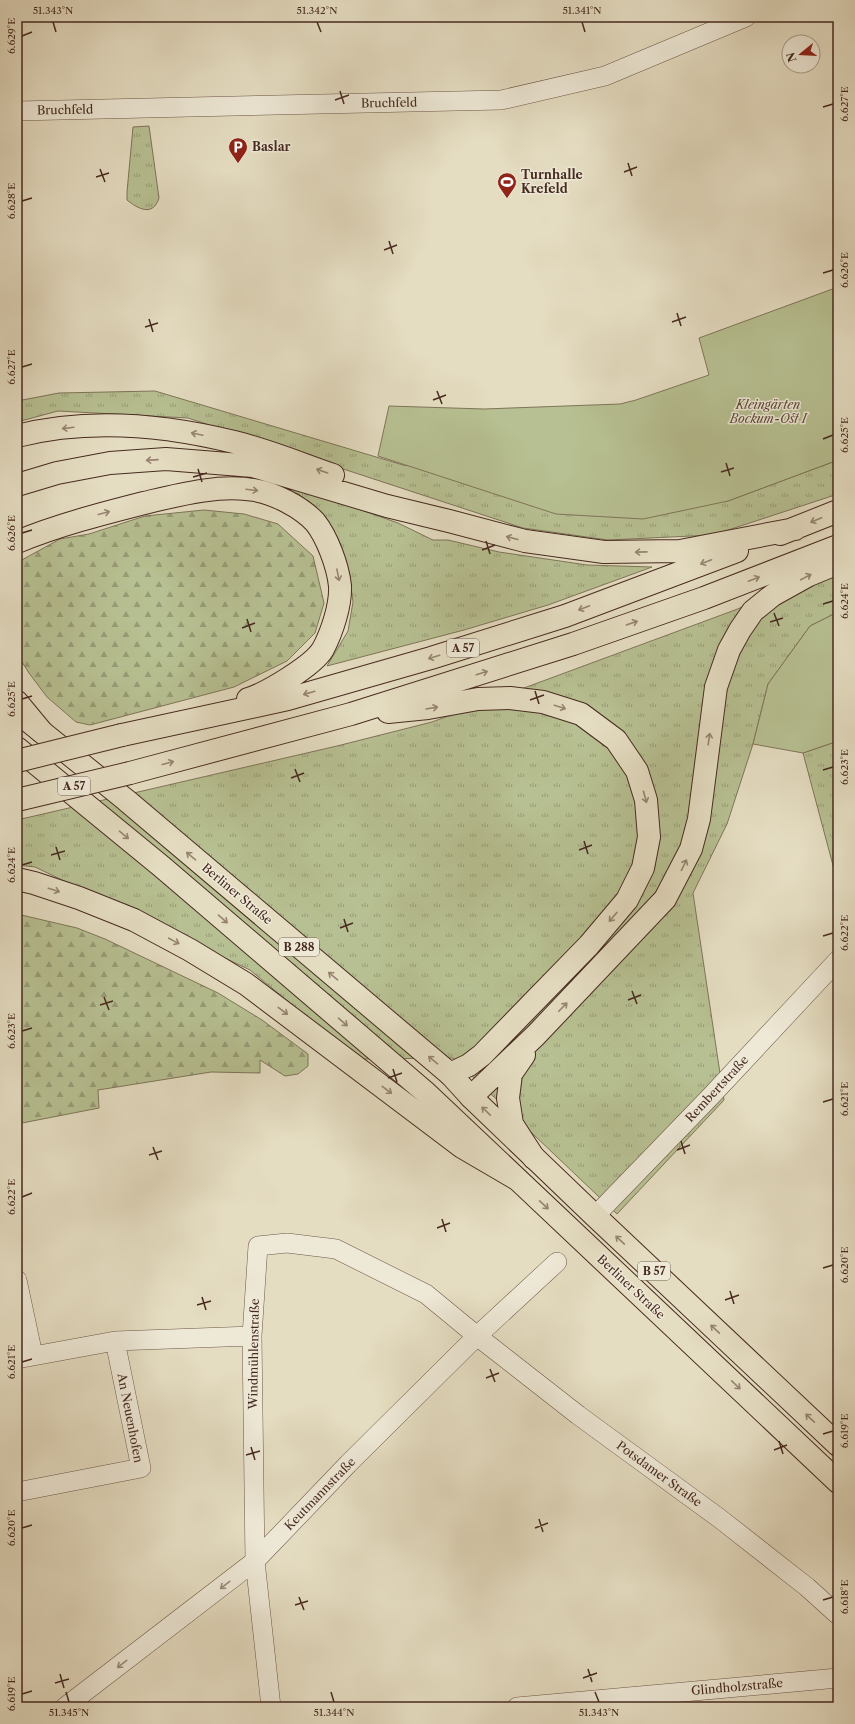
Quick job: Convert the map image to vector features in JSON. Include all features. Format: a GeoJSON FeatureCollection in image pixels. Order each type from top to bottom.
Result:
{"type":"FeatureCollection","features":[{"type":"Feature","properties":{"kind":"main road"},"geometry":{"type":"LineString","coordinates":[[17,436],[81,426],[135,426],[177,430],[236,442],[367,487],[449,521]]}},
{"type":"Feature","properties":{"kind":"main road"},"geometry":{"type":"LineString","coordinates":[[17,485],[57,473],[110,463],[166,459],[253,466],[386,506],[525,541],[604,552],[680,551],[795,529]]}},
{"type":"Feature","properties":{"kind":"main road"},"geometry":{"type":"LineString","coordinates":[[17,542],[66,524],[172,496],[213,489],[254,490],[290,502],[315,522],[333,554],[340,586],[336,618],[322,651],[298,673],[257,697],[122,735]]}},
{"type":"Feature","properties":{"kind":"main road","name":"A 57"},"geometry":{"type":"LineString","coordinates":[[17,761],[122,735],[288,699],[431,658],[565,616],[795,529],[838,511]]}},
{"type":"Feature","properties":{"kind":"main road"},"geometry":{"type":"LineString","coordinates":[[17,552],[66,524]]}},
{"type":"Feature","properties":{"kind":"main road","name":"A 57"},"geometry":{"type":"LineString","coordinates":[[17,800],[130,773],[351,714],[573,644],[704,598],[838,546]]}},
{"type":"Feature","properties":{"kind":"main road"},"geometry":{"type":"LineString","coordinates":[[471,1097],[536,1035],[665,899],[677,879],[691,849],[699,819],[716,687],[729,650],[753,611],[773,595],[809,575],[838,562]]}},
{"type":"Feature","properties":{"kind":"main road"},"geometry":{"type":"LineString","coordinates":[[351,714],[428,708],[478,699],[510,698],[543,702],[581,714],[616,740],[637,771],[646,800],[649,837],[643,868],[627,900],[589,945],[482,1055],[468,1065],[450,1074]]}},
{"type":"Feature","properties":{"kind":"main road"},"geometry":{"type":"LineString","coordinates":[[17,702],[41,730]]}},
{"type":"Feature","properties":{"kind":"main road","name":"Berliner Straße"},"geometry":{"type":"LineString","coordinates":[[17,713],[41,730],[126,800],[450,1074],[471,1097],[534,1158],[838,1445]]}},
{"type":"Feature","properties":{"kind":"main road","name":"Berliner Straße"},"geometry":{"type":"LineString","coordinates":[[17,748],[155,861],[424,1091],[838,1482]]}},
{"type":"Feature","properties":{"kind":"main road"},"geometry":{"type":"LineString","coordinates":[[17,879],[79,898],[127,918],[190,950],[246,984],[462,1147],[515,1178]]}},
{"type":"Feature","properties":{"kind":"main road"},"geometry":{"type":"LineString","coordinates":[[534,1158],[512,1124],[508,1098],[511,1074],[536,1035]]}},
{"type":"Feature","properties":{"kind":"main road","name":"Berliner Straße"},"geometry":{"type":"LineString","coordinates":[[424,1091],[456,1100],[471,1097]]}},
{"type":"Feature","properties":{"kind":"street","name":"Bruchfeld"},"geometry":{"type":"LineString","coordinates":[[17,111],[501,100],[605,76],[746,17]]}},
{"type":"Feature","properties":{"kind":"street","name":"Rembertstraße"},"geometry":{"type":"LineString","coordinates":[[595,1216],[711,1096],[838,960]]}},
{"type":"Feature","properties":{"kind":"street","name":"Windmühlenstraße"},"geometry":{"type":"LineString","coordinates":[[271,1707],[256,1561],[252,1336],[258,1246],[287,1242],[336,1250],[426,1294],[477,1336]]}},
{"type":"Feature","properties":{"kind":"street","name":"Keutmannstraße"},"geometry":{"type":"LineString","coordinates":[[65,1707],[256,1561],[348,1464],[477,1336],[557,1262]]}},
{"type":"Feature","properties":{"kind":"street"},"geometry":{"type":"LineString","coordinates":[[17,1280],[25,1357],[115,1341],[252,1336]]}},
{"type":"Feature","properties":{"kind":"street","name":"Potsdamer Straße"},"geometry":{"type":"LineString","coordinates":[[477,1336],[578,1415],[720,1518],[807,1587],[838,1615]]}},
{"type":"Feature","properties":{"kind":"street","name":"An Neuenhofen"},"geometry":{"type":"LineString","coordinates":[[17,1492],[141,1468],[115,1341]]}},
{"type":"Feature","properties":{"kind":"street","name":"Glindholzstraße"},"geometry":{"type":"LineString","coordinates":[[517,1707],[838,1678]]}},
{"type":"Feature","properties":{"kind":"green space"},"geometry":{"type":"Polygon","coordinates":[[[149,126],[159,198],[153,208],[145,210],[127,200],[127,192],[133,127],[149,126]]]}},
{"type":"Feature","properties":{"kind":"green space","name":"Kleingärten Bockum-Ost I"},"geometry":{"type":"Polygon","coordinates":[[[838,287],[838,460],[728,501],[643,519],[556,514],[378,456],[389,406],[484,409],[620,404],[636,400],[709,375],[699,338],[838,287]]]}},
{"type":"Feature","properties":{"kind":"green space"},"geometry":{"type":"Polygon","coordinates":[[[155,391],[403,465],[728,501],[838,460],[838,494],[713,535],[608,540],[523,528],[188,418],[58,411],[17,422],[17,401],[59,393],[155,391]]]}},
{"type":"Feature","properties":{"kind":"green space"},"geometry":{"type":"Polygon","coordinates":[[[288,484],[398,523],[433,540],[448,540],[499,552],[587,565],[652,567],[548,605],[464,630],[327,666],[348,631],[353,602],[349,572],[341,545],[323,519],[299,494],[280,488],[288,484]]]}},
{"type":"Feature","properties":{"kind":"green space"},"geometry":{"type":"Polygon","coordinates":[[[204,510],[244,514],[278,524],[313,556],[324,603],[315,633],[287,661],[234,687],[90,725],[76,722],[47,697],[17,654],[17,564],[60,539],[89,534],[145,516],[204,510]]]}},
{"type":"Feature","properties":{"kind":"green space"},"geometry":{"type":"Polygon","coordinates":[[[838,568],[838,612],[810,626],[768,684],[753,744],[727,824],[693,893],[724,1100],[617,1214],[453,1058],[358,1059],[250,970],[35,867],[17,865],[17,820],[337,746],[432,722],[735,610],[838,568]]]}},
{"type":"Feature","properties":{"kind":"green space"},"geometry":{"type":"Polygon","coordinates":[[[838,612],[838,741],[803,753],[753,744],[768,684],[810,626],[838,612]]]}},
{"type":"Feature","properties":{"kind":"green space"},"geometry":{"type":"Polygon","coordinates":[[[838,741],[838,884],[803,753],[838,741]]]}},
{"type":"Feature","properties":{"kind":"green space"},"geometry":{"type":"Polygon","coordinates":[[[17,914],[77,928],[105,939],[218,993],[262,1020],[308,1054],[308,1066],[298,1074],[285,1076],[260,1060],[260,1073],[211,1072],[98,1090],[99,1108],[17,1124],[17,914]]]}},
{"type":"Feature","properties":{"kind":"place","name":"Baslar"},"geometry":{"type":"Point","coordinates":[238,164]}},
{"type":"Feature","properties":{"kind":"place","name":"Turnhalle Krefeld"},"geometry":{"type":"Point","coordinates":[507,199]}}]}
